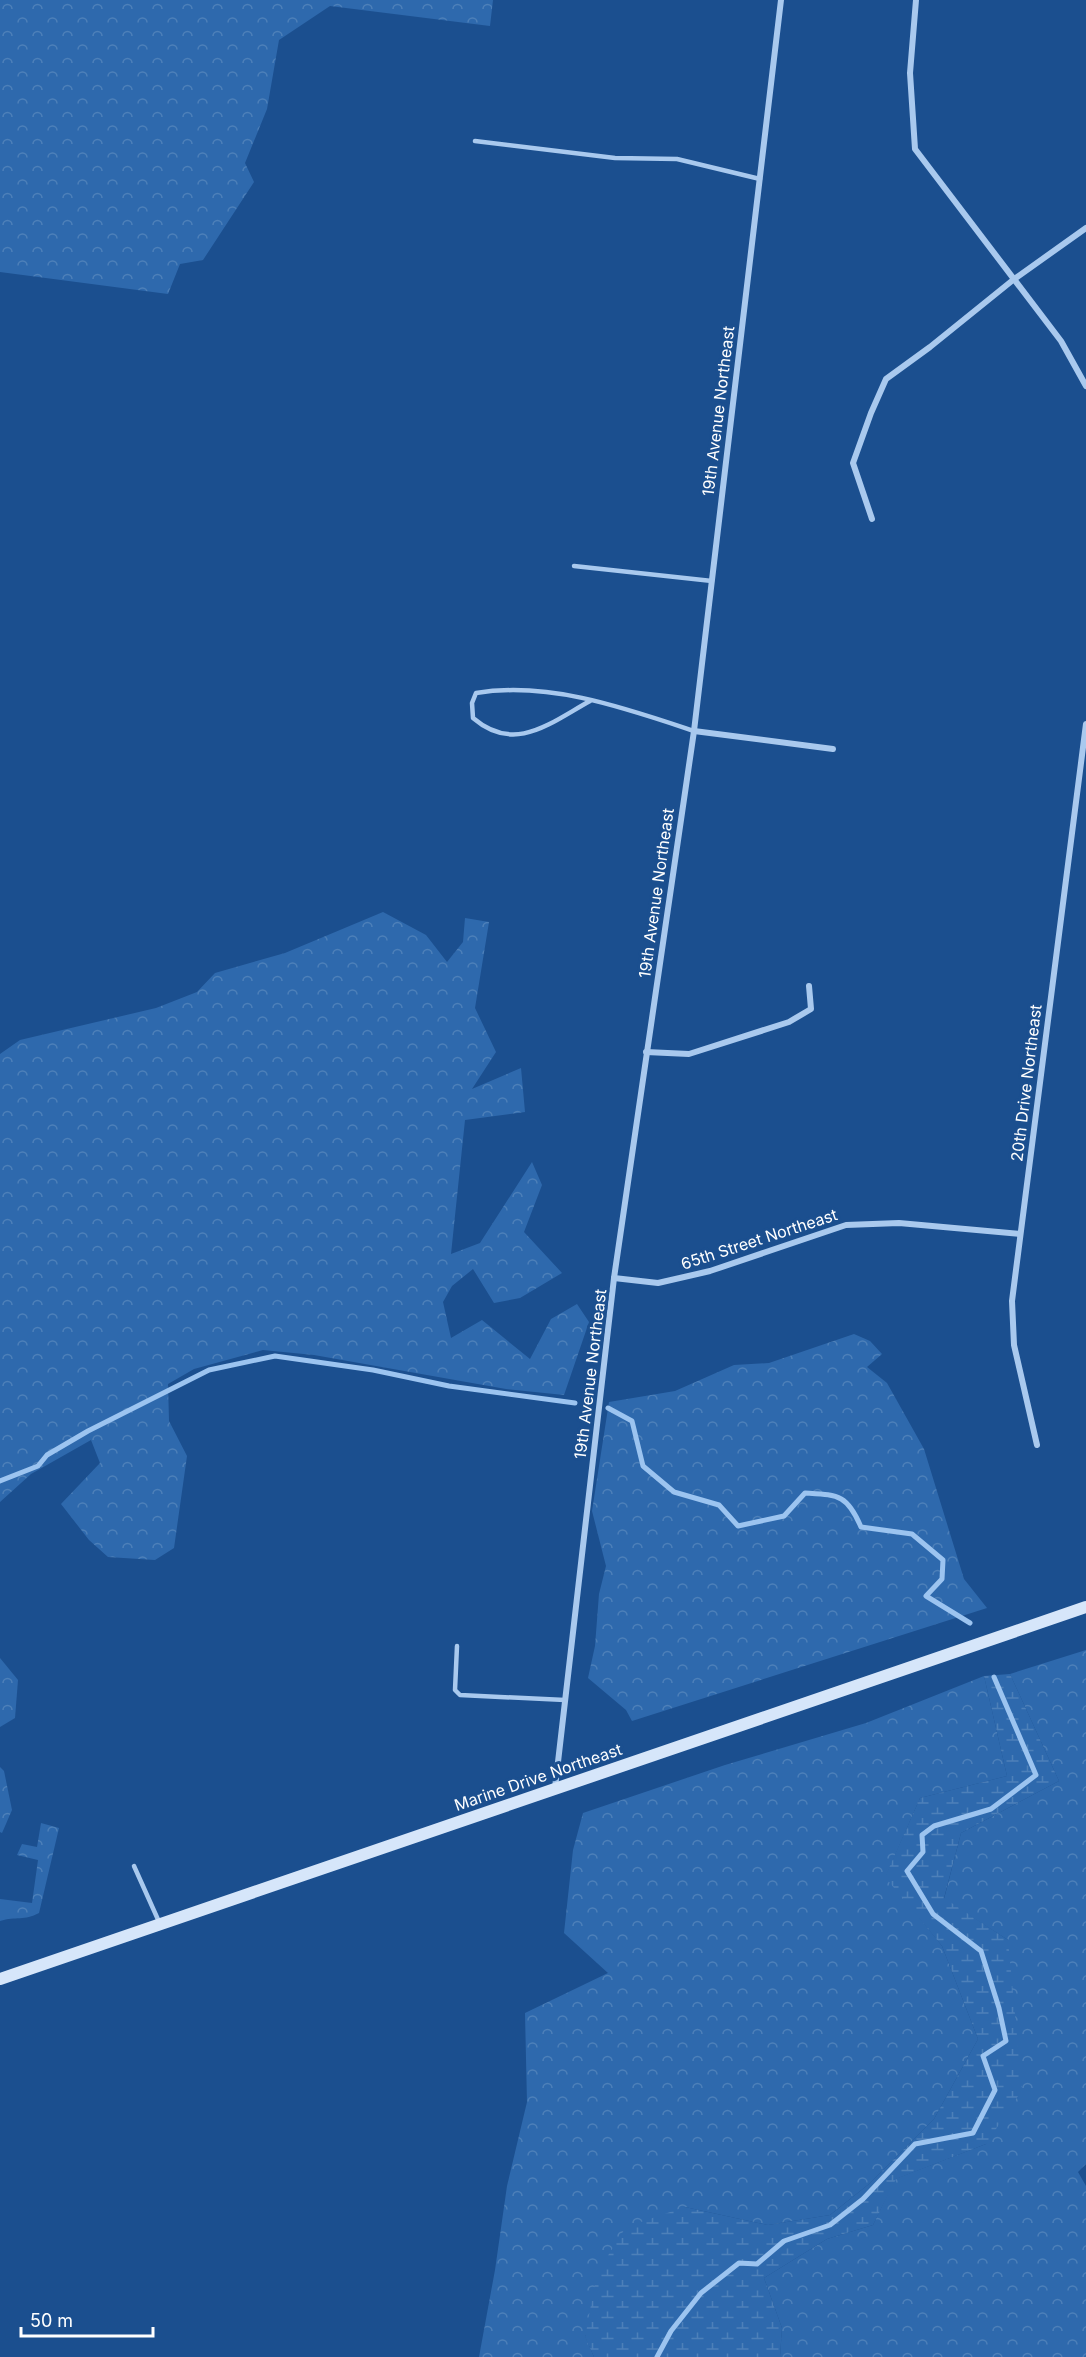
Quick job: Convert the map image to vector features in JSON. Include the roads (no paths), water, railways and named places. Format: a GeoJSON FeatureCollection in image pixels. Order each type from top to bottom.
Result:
{"type":"FeatureCollection","features":[{"type":"Feature","properties":{"kind":"main road","name":"Marine Drive Northeast"},"geometry":{"type":"LineString","coordinates":[[0,1979],[1086,1607]]}},
{"type":"Feature","properties":{"kind":"street","name":"19th Avenue Northeast"},"geometry":{"type":"LineString","coordinates":[[555,1789],[615,1278],[694,731],[781,0]]}},
{"type":"Feature","properties":{"kind":"street"},"geometry":{"type":"LineString","coordinates":[[916,0],[910,73],[915,149],[1061,342],[1086,386]]}},
{"type":"Feature","properties":{"kind":"street"},"geometry":{"type":"LineString","coordinates":[[872,519],[853,463],[886,379],[930,347],[1013,280],[1086,228]]}},
{"type":"Feature","properties":{"kind":"street","name":"20th Drive Northeast"},"geometry":{"type":"LineString","coordinates":[[1036,1445],[1014,1345],[1012,1301],[1083,773],[1086,724]]}},
{"type":"Feature","properties":{"kind":"street"},"geometry":{"type":"LineString","coordinates":[[694,731],[833,749]]}},
{"type":"Feature","properties":{"kind":"street"},"geometry":{"type":"LineString","coordinates":[[646,1052],[689,1054],[789,1022],[811,1009],[809,986]]}},
{"type":"Feature","properties":{"kind":"street","name":"65th Street Northeast"},"geometry":{"type":"LineString","coordinates":[[615,1278],[658,1283],[668,1281],[710,1271],[846,1225],[899,1223],[1020,1234]]}},
{"type":"Feature","properties":{"kind":"lane"},"geometry":{"type":"LineString","coordinates":[[476,141],[615,158],[677,159],[760,179]]}},
{"type":"Feature","properties":{"kind":"lane"},"geometry":{"type":"LineString","coordinates":[[574,566],[712,581]]}},
{"type":"Feature","properties":{"kind":"lane"},"geometry":{"type":"LineString","coordinates":[[590,701],[531,733],[505,734],[487,729],[474,718],[472,703],[476,693],[500,689],[567,696],[590,701],[653,717],[694,731]]}},
{"type":"Feature","properties":{"kind":"lane"},"geometry":{"type":"LineString","coordinates":[[457,1646],[455,1690],[460,1695],[565,1700]]}},
{"type":"Feature","properties":{"kind":"lane"},"geometry":{"type":"LineString","coordinates":[[134,1866],[160,1924]]}},
{"type":"Feature","properties":{"kind":"waterway"},"geometry":{"type":"LineString","coordinates":[[0,1481],[38,1466],[47,1455],[88,1431],[209,1370],[275,1356],[373,1370],[449,1386],[575,1403]]}},
{"type":"Feature","properties":{"kind":"waterway"},"geometry":{"type":"LineString","coordinates":[[608,1408],[632,1421],[643,1466],[674,1492],[719,1505],[738,1526],[784,1516],[805,1493],[840,1498],[851,1508],[861,1527],[912,1534],[943,1560],[942,1579],[926,1596],[970,1623]]}},
{"type":"Feature","properties":{"kind":"waterway"},"geometry":{"type":"LineString","coordinates":[[657,2357],[671,2331],[701,2293],[739,2263],[757,2264],[784,2241],[830,2225],[863,2199],[915,2144],[973,2133],[995,2090],[983,2056],[1006,2041],[999,2008],[981,1951],[933,1914],[907,1871],[923,1852],[922,1835],[934,1826],[991,1809],[1036,1775],[994,1677]]}}]}
